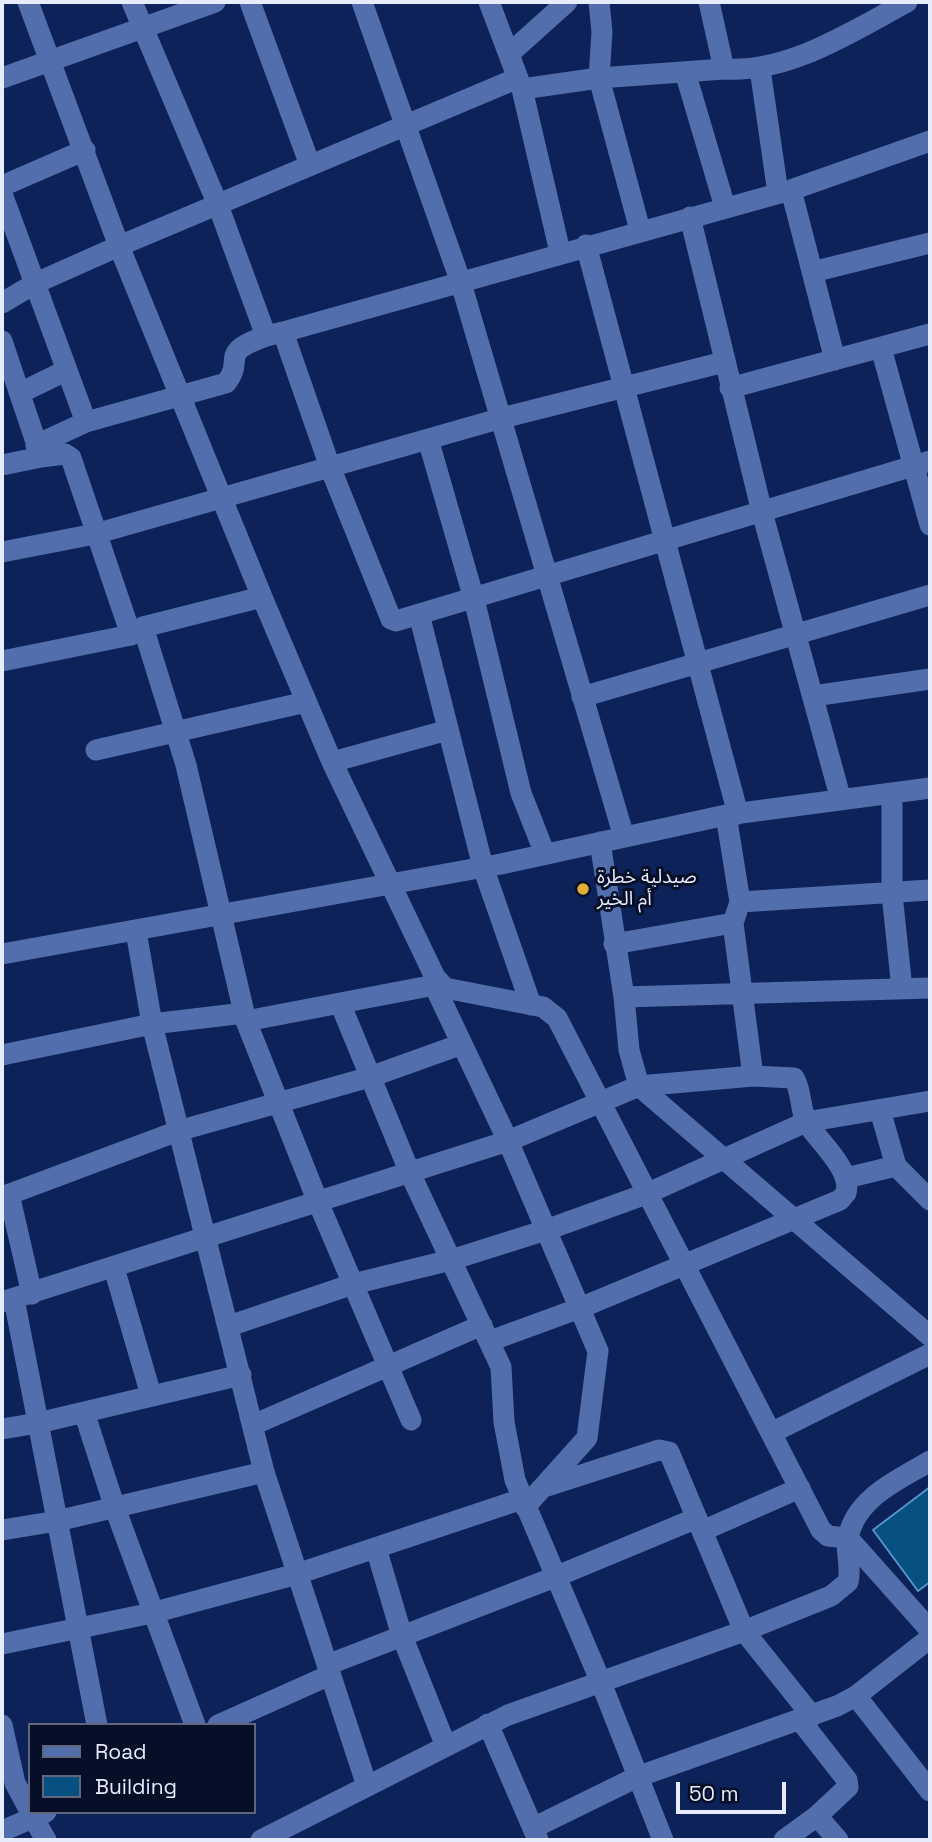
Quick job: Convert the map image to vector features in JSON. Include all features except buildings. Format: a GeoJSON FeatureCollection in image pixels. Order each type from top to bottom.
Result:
{"type":"FeatureCollection","features":[{"type":"Feature","properties":{"kind":"street"},"geometry":{"type":"LineString","coordinates":[[2,1644],[152,1613],[297,1574],[524,1503],[545,1486],[581,1447],[590,1428],[598,1351],[508,1141],[306,702],[119,246],[28,2]]}},
{"type":"Feature","properties":{"kind":"street"},"geometry":{"type":"LineString","coordinates":[[132,2],[141,29],[330,467],[389,617],[396,621],[550,577],[923,463]]}},
{"type":"Feature","properties":{"kind":"street"},"geometry":{"type":"LineString","coordinates":[[2,78],[215,2]]}},
{"type":"Feature","properties":{"kind":"street"},"geometry":{"type":"LineString","coordinates":[[252,2],[310,165]]}},
{"type":"Feature","properties":{"kind":"street"},"geometry":{"type":"LineString","coordinates":[[362,2],[460,280],[550,577],[624,837]]}},
{"type":"Feature","properties":{"kind":"street"},"geometry":{"type":"LineString","coordinates":[[489,2],[520,83],[560,252]]}},
{"type":"Feature","properties":{"kind":"street"},"geometry":{"type":"LineString","coordinates":[[509,54],[567,2]]}},
{"type":"Feature","properties":{"kind":"street"},"geometry":{"type":"LineString","coordinates":[[598,2],[602,32],[599,78],[640,230]]}},
{"type":"Feature","properties":{"kind":"street"},"geometry":{"type":"LineString","coordinates":[[709,2],[724,69]]}},
{"type":"Feature","properties":{"kind":"street"},"geometry":{"type":"LineString","coordinates":[[2,303],[36,283],[119,246],[407,124],[520,83],[760,69],[785,62],[907,2]]}},
{"type":"Feature","properties":{"kind":"street"},"geometry":{"type":"LineString","coordinates":[[760,69],[784,191],[812,272],[835,360]]}},
{"type":"Feature","properties":{"kind":"street"},"geometry":{"type":"LineString","coordinates":[[685,72],[725,207]]}},
{"type":"Feature","properties":{"kind":"street"},"geometry":{"type":"LineString","coordinates":[[2,466],[39,451],[86,422],[226,383],[236,351],[243,344],[460,280],[784,191],[930,141]]}},
{"type":"Feature","properties":{"kind":"street"},"geometry":{"type":"LineString","coordinates":[[2,186],[85,150]]}},
{"type":"Feature","properties":{"kind":"street"},"geometry":{"type":"LineString","coordinates":[[2,194],[86,422]]}},
{"type":"Feature","properties":{"kind":"street"},"geometry":{"type":"LineString","coordinates":[[690,217],[762,512],[841,800]]}},
{"type":"Feature","properties":{"kind":"street"},"geometry":{"type":"LineString","coordinates":[[812,272],[930,243]]}},
{"type":"Feature","properties":{"kind":"street"},"geometry":{"type":"LineString","coordinates":[[586,245],[666,541],[732,814],[741,994],[753,1076]]}},
{"type":"Feature","properties":{"kind":"street"},"geometry":{"type":"LineString","coordinates":[[730,388],[930,334]]}},
{"type":"Feature","properties":{"kind":"street"},"geometry":{"type":"LineString","coordinates":[[3,346],[39,451]]}},
{"type":"Feature","properties":{"kind":"street"},"geometry":{"type":"LineString","coordinates":[[881,348],[923,463],[930,525]]}},
{"type":"Feature","properties":{"kind":"street"},"geometry":{"type":"LineString","coordinates":[[2,552],[95,534],[502,418],[724,362]]}},
{"type":"Feature","properties":{"kind":"street"},"geometry":{"type":"LineString","coordinates":[[20,393],[67,370]]}},
{"type":"Feature","properties":{"kind":"street"},"geometry":{"type":"LineString","coordinates":[[428,439],[474,598],[521,793],[545,854]]}},
{"type":"Feature","properties":{"kind":"street"},"geometry":{"type":"LineString","coordinates":[[39,451],[65,454],[71,458],[95,534],[137,631],[176,732],[245,1017],[277,1103],[411,1420]]}},
{"type":"Feature","properties":{"kind":"street"},"geometry":{"type":"LineString","coordinates":[[582,697],[930,595]]}},
{"type":"Feature","properties":{"kind":"street"},"geometry":{"type":"LineString","coordinates":[[2,661],[137,631],[262,597]]}},
{"type":"Feature","properties":{"kind":"street"},"geometry":{"type":"LineString","coordinates":[[419,614],[483,867],[531,1005]]}},
{"type":"Feature","properties":{"kind":"street"},"geometry":{"type":"LineString","coordinates":[[813,696],[930,678]]}},
{"type":"Feature","properties":{"kind":"street"},"geometry":{"type":"LineString","coordinates":[[96,750],[306,702]]}},
{"type":"Feature","properties":{"kind":"street"},"geometry":{"type":"LineString","coordinates":[[332,762],[448,730]]}},
{"type":"Feature","properties":{"kind":"street"},"geometry":{"type":"LineString","coordinates":[[2,954],[483,867],[732,814],[930,788]]}},
{"type":"Feature","properties":{"kind":"street"},"geometry":{"type":"LineString","coordinates":[[892,793],[892,894],[901,989]]}},
{"type":"Feature","properties":{"kind":"street"},"geometry":{"type":"LineString","coordinates":[[600,842],[624,997],[629,1050],[639,1086],[794,1222],[930,1336]]}},
{"type":"Feature","properties":{"kind":"street"},"geometry":{"type":"LineString","coordinates":[[614,944],[736,912],[930,890]]}},
{"type":"Feature","properties":{"kind":"street"},"geometry":{"type":"LineString","coordinates":[[136,931],[152,1024],[264,1472],[367,1786]]}},
{"type":"Feature","properties":{"kind":"street"},"geometry":{"type":"LineString","coordinates":[[2,1055],[152,1024],[245,1017],[437,985],[543,1007],[557,1017],[821,1530],[828,1536],[848,1538],[922,1604],[930,1630]]}},
{"type":"Feature","properties":{"kind":"street"},"geometry":{"type":"LineString","coordinates":[[624,997],[930,988]]}},
{"type":"Feature","properties":{"kind":"street"},"geometry":{"type":"LineString","coordinates":[[340,1003],[410,1173],[486,1333],[503,1376],[506,1440],[524,1503],[600,1680],[663,1840]]}},
{"type":"Feature","properties":{"kind":"street"},"geometry":{"type":"LineString","coordinates":[[97,1723],[16,1298],[5,1195],[178,1131],[370,1077],[462,1044]]}},
{"type":"Feature","properties":{"kind":"street"},"geometry":{"type":"LineString","coordinates":[[16,1298],[508,1141],[639,1086],[753,1076],[793,1078],[800,1088],[806,1122],[846,1178],[846,1193],[840,1200],[794,1222],[683,1264],[580,1308],[486,1333],[388,1368],[253,1425]]}},
{"type":"Feature","properties":{"kind":"street"},"geometry":{"type":"LineString","coordinates":[[229,1326],[353,1284],[451,1259],[546,1230],[646,1194],[720,1158],[806,1122],[930,1101]]}},
{"type":"Feature","properties":{"kind":"street"},"geometry":{"type":"LineString","coordinates":[[880,1110],[895,1166],[930,1199]]}},
{"type":"Feature","properties":{"kind":"street"},"geometry":{"type":"LineString","coordinates":[[846,1178],[895,1166]]}},
{"type":"Feature","properties":{"kind":"street"},"geometry":{"type":"LineString","coordinates":[[114,1268],[151,1395]]}},
{"type":"Feature","properties":{"kind":"street"},"geometry":{"type":"LineString","coordinates":[[771,1433],[930,1354]]}},
{"type":"Feature","properties":{"kind":"street"},"geometry":{"type":"LineString","coordinates":[[2,1429],[241,1375]]}},
{"type":"Feature","properties":{"kind":"street"},"geometry":{"type":"LineString","coordinates":[[84,1412],[152,1613],[194,1723]]}},
{"type":"Feature","properties":{"kind":"street"},"geometry":{"type":"LineString","coordinates":[[545,1486],[665,1450],[672,1456],[744,1631],[846,1780],[848,1787],[817,1816],[784,1840]]}},
{"type":"Feature","properties":{"kind":"street"},"geometry":{"type":"LineString","coordinates":[[261,1840],[285,1835],[367,1786],[488,1724],[600,1680],[744,1631],[840,1590],[850,1575],[848,1538],[870,1499],[930,1461]]}},
{"type":"Feature","properties":{"kind":"street"},"geometry":{"type":"LineString","coordinates":[[2,1530],[57,1521],[264,1472]]}},
{"type":"Feature","properties":{"kind":"street"},"geometry":{"type":"LineString","coordinates":[[222,1723],[402,1636],[555,1577],[800,1489]]}},
{"type":"Feature","properties":{"kind":"street"},"geometry":{"type":"LineString","coordinates":[[376,1548],[402,1636],[446,1746]]}},
{"type":"Feature","properties":{"kind":"street"},"geometry":{"type":"LineString","coordinates":[[488,1724],[536,1834],[637,1777],[806,1718],[856,1696],[930,1638]]}},
{"type":"Feature","properties":{"kind":"street"},"geometry":{"type":"LineString","coordinates":[[856,1696],[930,1791]]}},
{"type":"Feature","properties":{"kind":"street"},"geometry":{"type":"LineString","coordinates":[[2,1732],[15,1783],[28,1802]]}},
{"type":"Feature","properties":{"kind":"street"},"geometry":{"type":"LineString","coordinates":[[2,1831],[33,1814]]}},
{"type":"Feature","properties":{"kind":"street"},"geometry":{"type":"LineString","coordinates":[[35,1814],[46,1840]]}},
{"type":"Feature","properties":{"kind":"street"},"geometry":{"type":"LineString","coordinates":[[817,1816],[838,1840]]}},
{"type":"Feature","properties":{"kind":"place","name":"صيدلية خطرة أم الخير"},"geometry":{"type":"Point","coordinates":[583,889]}}]}
